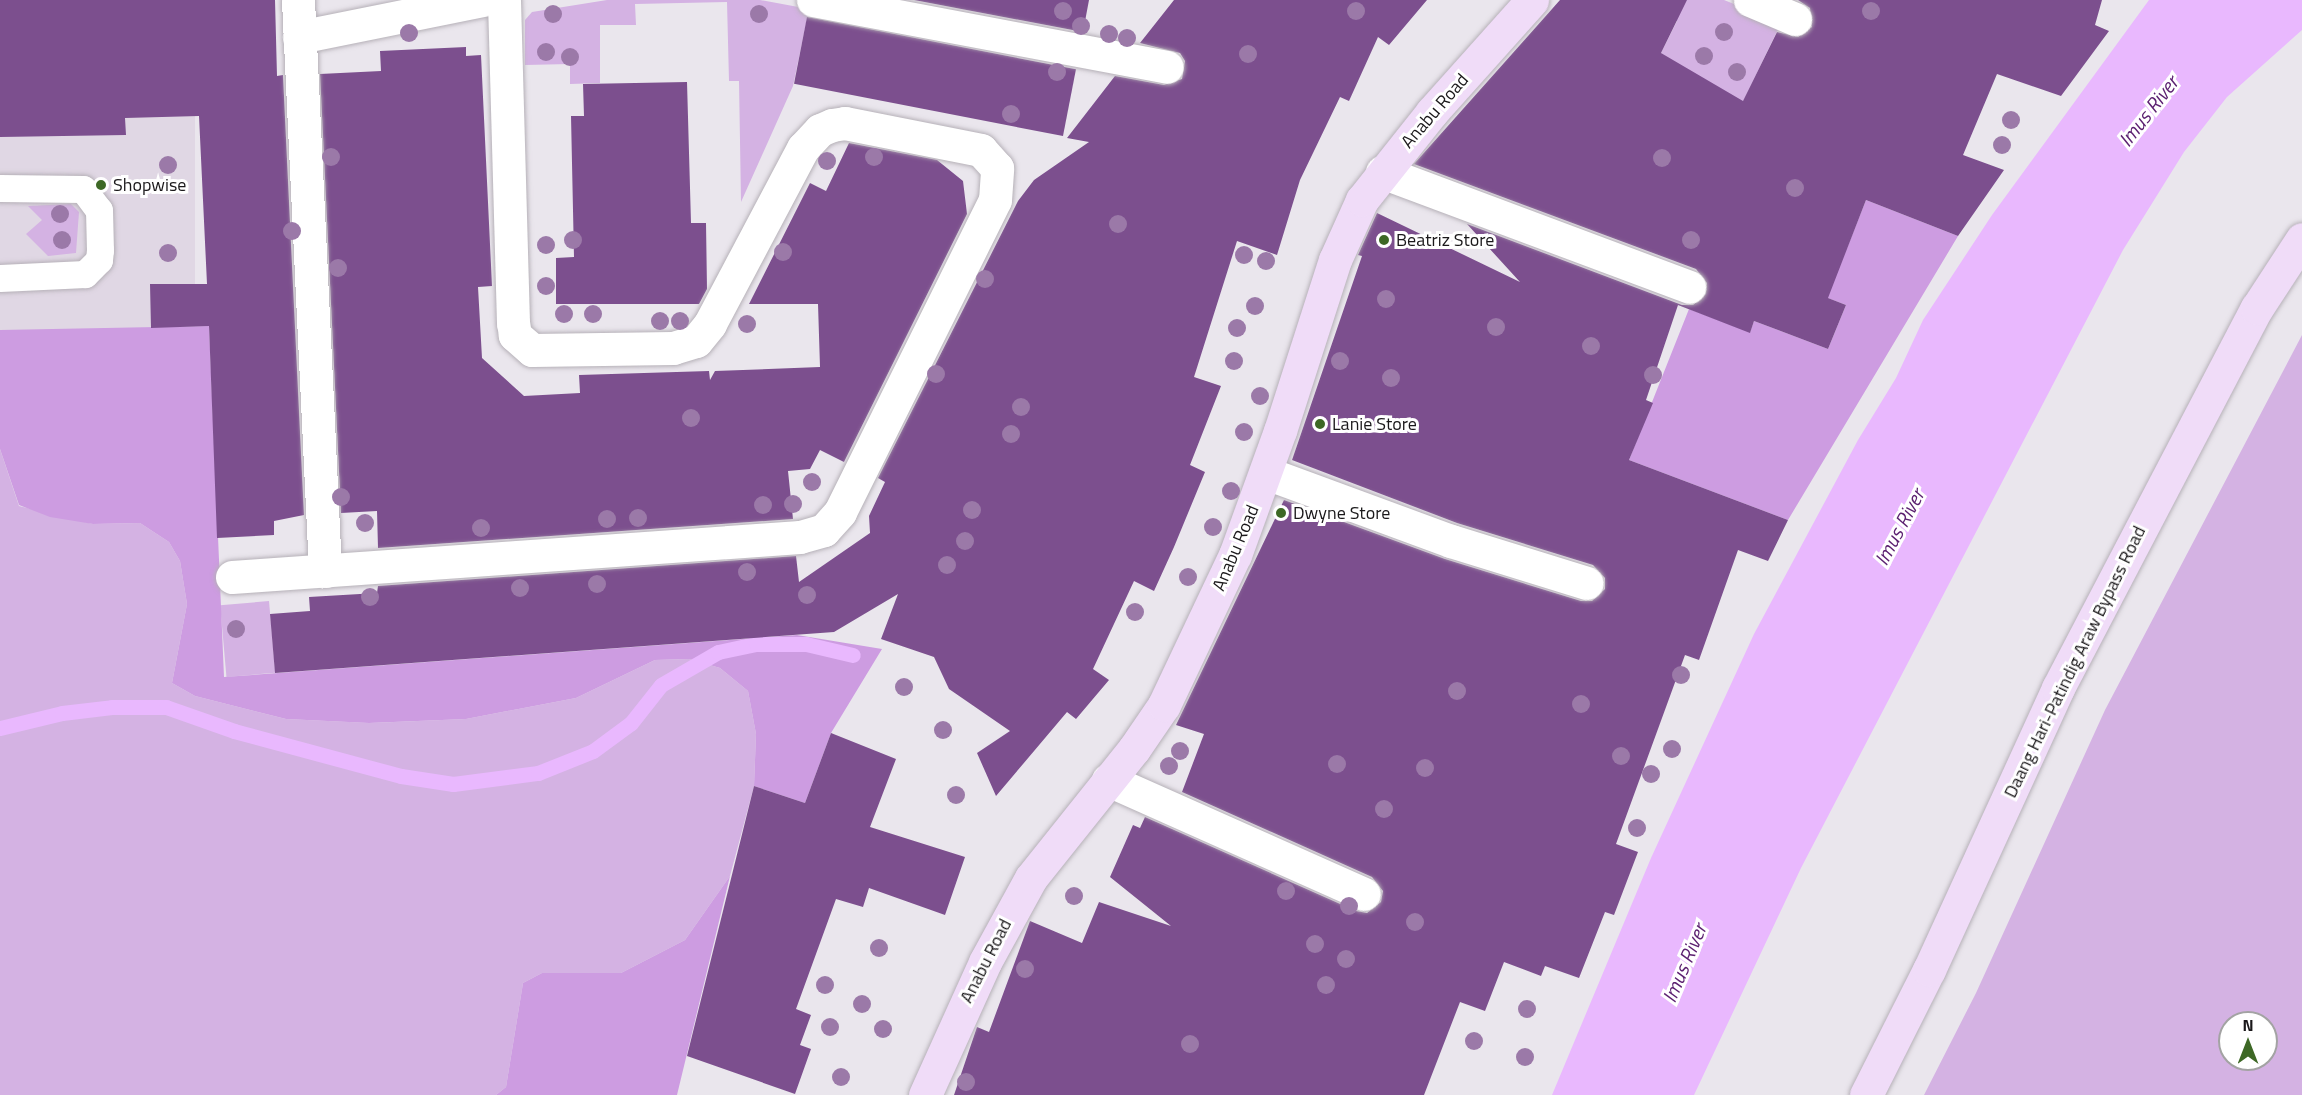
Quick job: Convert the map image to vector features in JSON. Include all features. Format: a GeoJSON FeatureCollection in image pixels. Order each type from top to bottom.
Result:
{"type":"FeatureCollection","features":[{"type":"Feature","properties":{"kind":"street"},"geometry":{"type":"LineString","coordinates":[[298,0],[325,571]]}},
{"type":"Feature","properties":{"kind":"street"},"geometry":{"type":"LineString","coordinates":[[299,37],[482,0]]}},
{"type":"Feature","properties":{"kind":"street"},"geometry":{"type":"LineString","coordinates":[[232,577],[800,537],[824,530],[840,512],[995,200],[997,168],[981,150],[845,123],[832,125],[820,130],[803,148],[710,324],[696,341],[673,348],[532,350],[515,335],[513,323],[504,0]]}},
{"type":"Feature","properties":{"kind":"street"},"geometry":{"type":"LineString","coordinates":[[813,0],[1167,68]]}},
{"type":"Feature","properties":{"kind":"street","name":"Anabu Road"},"geometry":{"type":"LineString","coordinates":[[925,1095],[1008,916],[1055,845],[1108,780],[1164,705],[1235,555],[1266,473],[1346,231],[1382,172],[1532,0]]}},
{"type":"Feature","properties":{"kind":"street"},"geometry":{"type":"LineString","coordinates":[[1750,0],[1795,18]]}},
{"type":"Feature","properties":{"kind":"street"},"geometry":{"type":"LineString","coordinates":[[1382,172],[1689,287]]}},
{"type":"Feature","properties":{"kind":"street","name":"Daang Hari-Patindig Araw Bypass Road"},"geometry":{"type":"LineString","coordinates":[[1866,1095],[1929,970],[2058,688],[2251,318],[2302,239]]}},
{"type":"Feature","properties":{"kind":"street"},"geometry":{"type":"LineString","coordinates":[[1266,473],[1451,541],[1587,583]]}},
{"type":"Feature","properties":{"kind":"street"},"geometry":{"type":"LineString","coordinates":[[1108,780],[1364,894]]}},
{"type":"Feature","properties":{"kind":"lane"},"geometry":{"type":"LineString","coordinates":[[0,188],[83,189],[99,210],[100,250],[99,260],[85,274],[0,278]]}},
{"type":"Feature","properties":{"kind":"shaded area","name":"Shopwise"},"geometry":{"type":"Polygon","coordinates":[[[0,0],[195,0],[195,330],[0,330],[0,0]]]}},
{"type":"Feature","properties":{"kind":"shaded area"},"geometry":{"type":"Polygon","coordinates":[[[607,0],[760,0],[809,9],[793,86],[741,202],[739,81],[729,81],[727,2],[635,4],[636,25],[600,25],[600,83],[570,84],[570,64],[525,65],[525,20],[532,12],[607,0]]]}},
{"type":"Feature","properties":{"kind":"shaded area"},"geometry":{"type":"Polygon","coordinates":[[[1634,0],[1724,0],[1781,23],[1738,112],[1661,53],[1677,21],[1634,0]]]}},
{"type":"Feature","properties":{"kind":"shaded area"},"geometry":{"type":"Polygon","coordinates":[[[1866,200],[1958,236],[1788,520],[1629,460],[1689,309],[1750,332],[1754,321],[1828,349],[1846,305],[1789,283],[1809,233],[1847,248],[1866,200]]]}},
{"type":"Feature","properties":{"kind":"shaded area"},"geometry":{"type":"Polygon","coordinates":[[[71,204],[79,212],[76,253],[48,256],[26,234],[42,220],[28,206],[71,204]]]}},
{"type":"Feature","properties":{"kind":"shaded area"},"geometry":{"type":"Polygon","coordinates":[[[209,326],[224,677],[797,635],[882,649],[831,733],[805,803],[754,786],[756,734],[748,691],[720,668],[689,659],[655,660],[576,698],[466,719],[369,723],[286,719],[195,696],[172,683],[187,604],[180,561],[169,542],[140,523],[93,524],[50,517],[19,505],[0,449],[0,330],[209,326]]]}},
{"type":"Feature","properties":{"kind":"shaded area"},"geometry":{"type":"Polygon","coordinates":[[[2302,335],[2302,1095],[1924,1095],[1976,993],[2105,710],[2302,335]]]}},
{"type":"Feature","properties":{"kind":"shaded area"},"geometry":{"type":"Polygon","coordinates":[[[0,449],[19,506],[93,524],[140,523],[169,542],[180,561],[187,604],[172,683],[195,696],[286,719],[370,723],[466,719],[576,698],[655,660],[689,659],[720,668],[748,691],[756,734],[754,786],[730,876],[685,940],[621,973],[542,973],[523,983],[506,1087],[496,1095],[0,1095],[0,449]]]}},
{"type":"Feature","properties":{"kind":"shaded area"},"geometry":{"type":"Polygon","coordinates":[[[269,601],[275,673],[226,677],[220,605],[269,601]]]}},
{"type":"Feature","properties":{"kind":"shaded area"},"geometry":{"type":"Polygon","coordinates":[[[730,876],[677,1095],[496,1095],[506,1087],[523,983],[542,973],[621,973],[685,940],[730,876]]]}},
{"type":"Feature","properties":{"kind":"water","name":"Imus River"},"geometry":{"type":"Polygon","coordinates":[[[2149,0],[2302,0],[2302,30],[2227,97],[2184,152],[2123,250],[1801,868],[1694,1095],[1552,1095],[1651,858],[1754,634],[1858,440],[1896,378],[1923,320],[1992,215],[2149,0]]]}},
{"type":"Feature","properties":{"kind":"building"},"geometry":{"type":"Polygon","coordinates":[[[0,0],[275,0],[277,76],[283,75],[304,515],[274,521],[274,535],[217,538],[209,326],[151,328],[150,284],[207,284],[199,116],[125,118],[126,135],[0,137],[0,0]]]}},
{"type":"Feature","properties":{"kind":"building"},"geometry":{"type":"Polygon","coordinates":[[[914,0],[1089,0],[1083,32],[914,0]]]}},
{"type":"Feature","properties":{"kind":"building"},"geometry":{"type":"Polygon","coordinates":[[[1174,0],[1427,0],[1389,45],[1378,37],[1349,101],[1340,97],[1300,180],[1277,255],[1237,241],[1194,377],[1221,386],[1190,465],[1205,472],[1174,547],[1154,591],[1134,581],[1093,669],[1109,680],[1076,719],[1067,712],[996,796],[977,753],[1010,731],[949,689],[934,657],[881,639],[898,594],[834,632],[275,673],[270,614],[310,611],[309,597],[377,593],[378,586],[796,556],[799,582],[870,533],[869,516],[885,482],[878,478],[1018,201],[1034,180],[1089,142],[1067,138],[1115,76],[1164,85],[1182,79],[1185,61],[1180,53],[1140,43],[1174,0]]]}},
{"type":"Feature","properties":{"kind":"building"},"geometry":{"type":"Polygon","coordinates":[[[1560,0],[1687,0],[1661,53],[1743,101],[1777,32],[1798,37],[1812,27],[1810,8],[1798,0],[2102,0],[2095,25],[2109,31],[2061,96],[1997,74],[1963,155],[2004,170],[1958,236],[1866,200],[1828,298],[1846,305],[1828,349],[1754,321],[1750,333],[1678,305],[1646,400],[1653,403],[1629,460],[1788,520],[1768,561],[1738,550],[1699,660],[1685,655],[1616,844],[1638,852],[1614,915],[1605,912],[1579,978],[1545,966],[1541,976],[1504,962],[1485,1011],[1460,1002],[1424,1095],[954,1095],[977,1027],[989,1032],[1030,921],[1082,943],[1099,902],[1171,926],[1110,877],[1133,825],[1140,828],[1145,817],[1356,911],[1367,913],[1381,902],[1383,891],[1372,877],[1182,792],[1204,734],[1176,725],[1284,500],[1445,559],[1581,601],[1592,601],[1605,589],[1605,578],[1593,565],[1457,523],[1292,460],[1362,256],[1358,255],[1377,213],[1520,282],[1467,224],[1682,305],[1693,305],[1706,294],[1707,283],[1696,269],[1414,164],[1560,0]]]}},
{"type":"Feature","properties":{"kind":"building"},"geometry":{"type":"Polygon","coordinates":[[[807,17],[1076,69],[1063,136],[794,84],[807,17]]]}},
{"type":"Feature","properties":{"kind":"building"},"geometry":{"type":"Polygon","coordinates":[[[466,47],[466,56],[481,55],[492,286],[478,287],[482,358],[524,396],[580,393],[579,375],[709,371],[710,380],[715,371],[820,367],[818,304],[749,304],[810,183],[826,191],[849,143],[937,160],[963,181],[967,214],[844,462],[820,450],[810,469],[788,471],[793,519],[378,548],[377,511],[341,513],[320,74],[381,71],[380,51],[466,47]]]}},
{"type":"Feature","properties":{"kind":"building"},"geometry":{"type":"Polygon","coordinates":[[[687,82],[691,223],[706,223],[707,289],[699,304],[556,304],[556,258],[574,257],[571,116],[584,116],[583,84],[687,82]]]}},
{"type":"Feature","properties":{"kind":"building"},"geometry":{"type":"Polygon","coordinates":[[[831,733],[896,759],[870,827],[965,857],[945,915],[869,888],[863,907],[836,899],[796,1009],[811,1015],[800,1045],[811,1049],[795,1094],[687,1056],[754,786],[805,803],[831,733]]]}},
{"type":"Feature","properties":{"kind":"waterway"},"geometry":{"type":"LineString","coordinates":[[0,728],[62,713],[112,707],[166,707],[234,731],[401,776],[453,784],[538,773],[593,751],[631,723],[661,685],[718,652],[756,644],[806,644],[853,655]]}},
{"type":"Feature","properties":{"kind":"place","name":"Shopwise"},"geometry":{"type":"Point","coordinates":[101,185]}},
{"type":"Feature","properties":{"kind":"place","name":"Beatriz Store"},"geometry":{"type":"Point","coordinates":[1384,240]}},
{"type":"Feature","properties":{"kind":"place","name":"Lanie Store"},"geometry":{"type":"Point","coordinates":[1320,424]}},
{"type":"Feature","properties":{"kind":"place","name":"Dwyne Store"},"geometry":{"type":"Point","coordinates":[1281,513]}}]}
